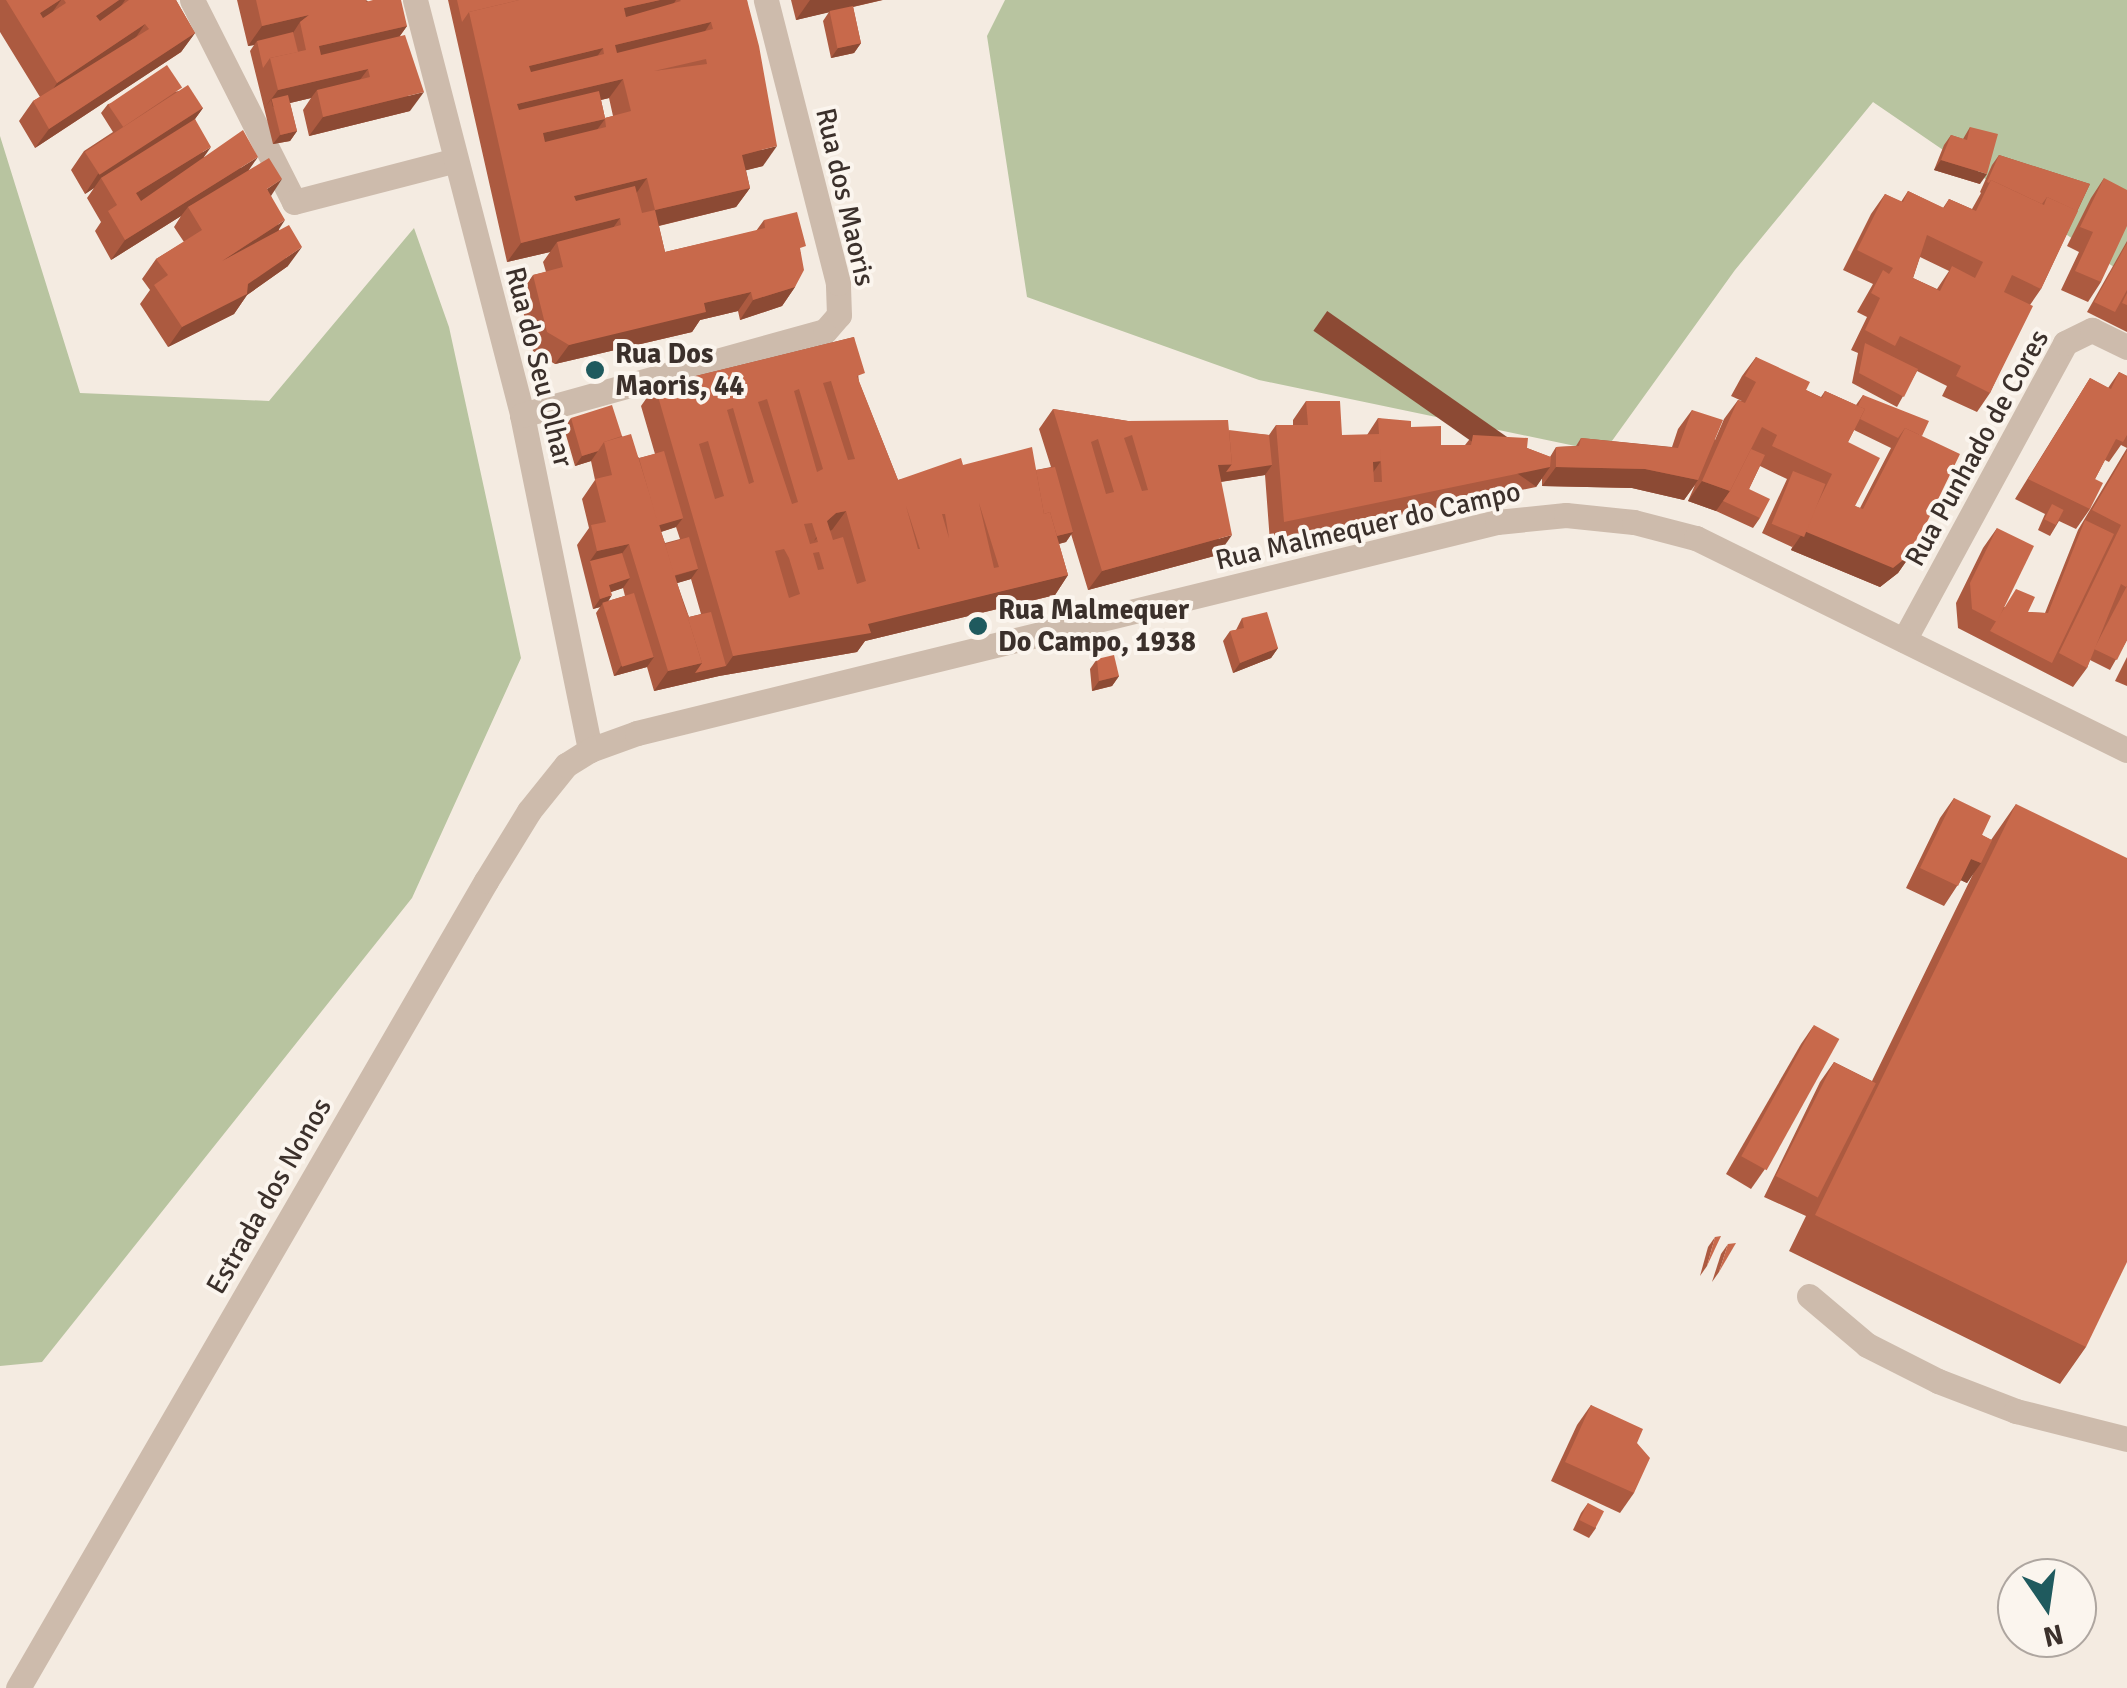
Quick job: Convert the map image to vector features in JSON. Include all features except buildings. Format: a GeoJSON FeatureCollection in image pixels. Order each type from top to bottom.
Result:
{"type":"FeatureCollection","features":[{"type":"Feature","properties":{"kind":"street"},"geometry":{"type":"LineString","coordinates":[[192,0],[294,202],[456,160]]}},
{"type":"Feature","properties":{"kind":"street","name":"Rua do Seu Olhar"},"geometry":{"type":"LineString","coordinates":[[415,0],[522,415],[590,750]]}},
{"type":"Feature","properties":{"kind":"street","name":"Rua dos Maoris"},"geometry":{"type":"LineString","coordinates":[[522,415],[825,332],[839,315],[838,282],[766,0]]}},
{"type":"Feature","properties":{"kind":"street","name":"Rua Punhado de Cores"},"geometry":{"type":"LineString","coordinates":[[1904,640],[2065,343],[2092,330],[2127,346]]}},
{"type":"Feature","properties":{"kind":"street","name":"Rua Malmequer do Campo"},"geometry":{"type":"LineString","coordinates":[[590,750],[637,732],[1478,527],[1566,515],[1634,522],[1696,538],[2127,750]]}},
{"type":"Feature","properties":{"kind":"street","name":"Estrada dos Nonos"},"geometry":{"type":"LineString","coordinates":[[18,1688],[486,881],[529,811],[566,765],[590,750]]}},
{"type":"Feature","properties":{"kind":"street"},"geometry":{"type":"LineString","coordinates":[[1809,1296],[1868,1345],[1938,1381],[2016,1412],[2127,1439]]}},
{"type":"Feature","properties":{"kind":"green space"},"geometry":{"type":"Polygon","coordinates":[[[1005,0],[2127,0],[2127,276],[1873,102],[1735,270],[1604,452],[1259,380],[1027,297],[987,36],[1005,0]]]}},
{"type":"Feature","properties":{"kind":"green space"},"geometry":{"type":"Polygon","coordinates":[[[0,136],[80,393],[269,401],[414,228],[449,327],[521,658],[412,898],[42,1362],[0,1366],[0,136]]]}},
{"type":"Feature","properties":{"kind":"place","name":"Rua Dos Maoris, 44"},"geometry":{"type":"Point","coordinates":[595,370]}},
{"type":"Feature","properties":{"kind":"place","name":"Rua Malmequer Do Campo, 1938"},"geometry":{"type":"Point","coordinates":[978,626]}}]}
